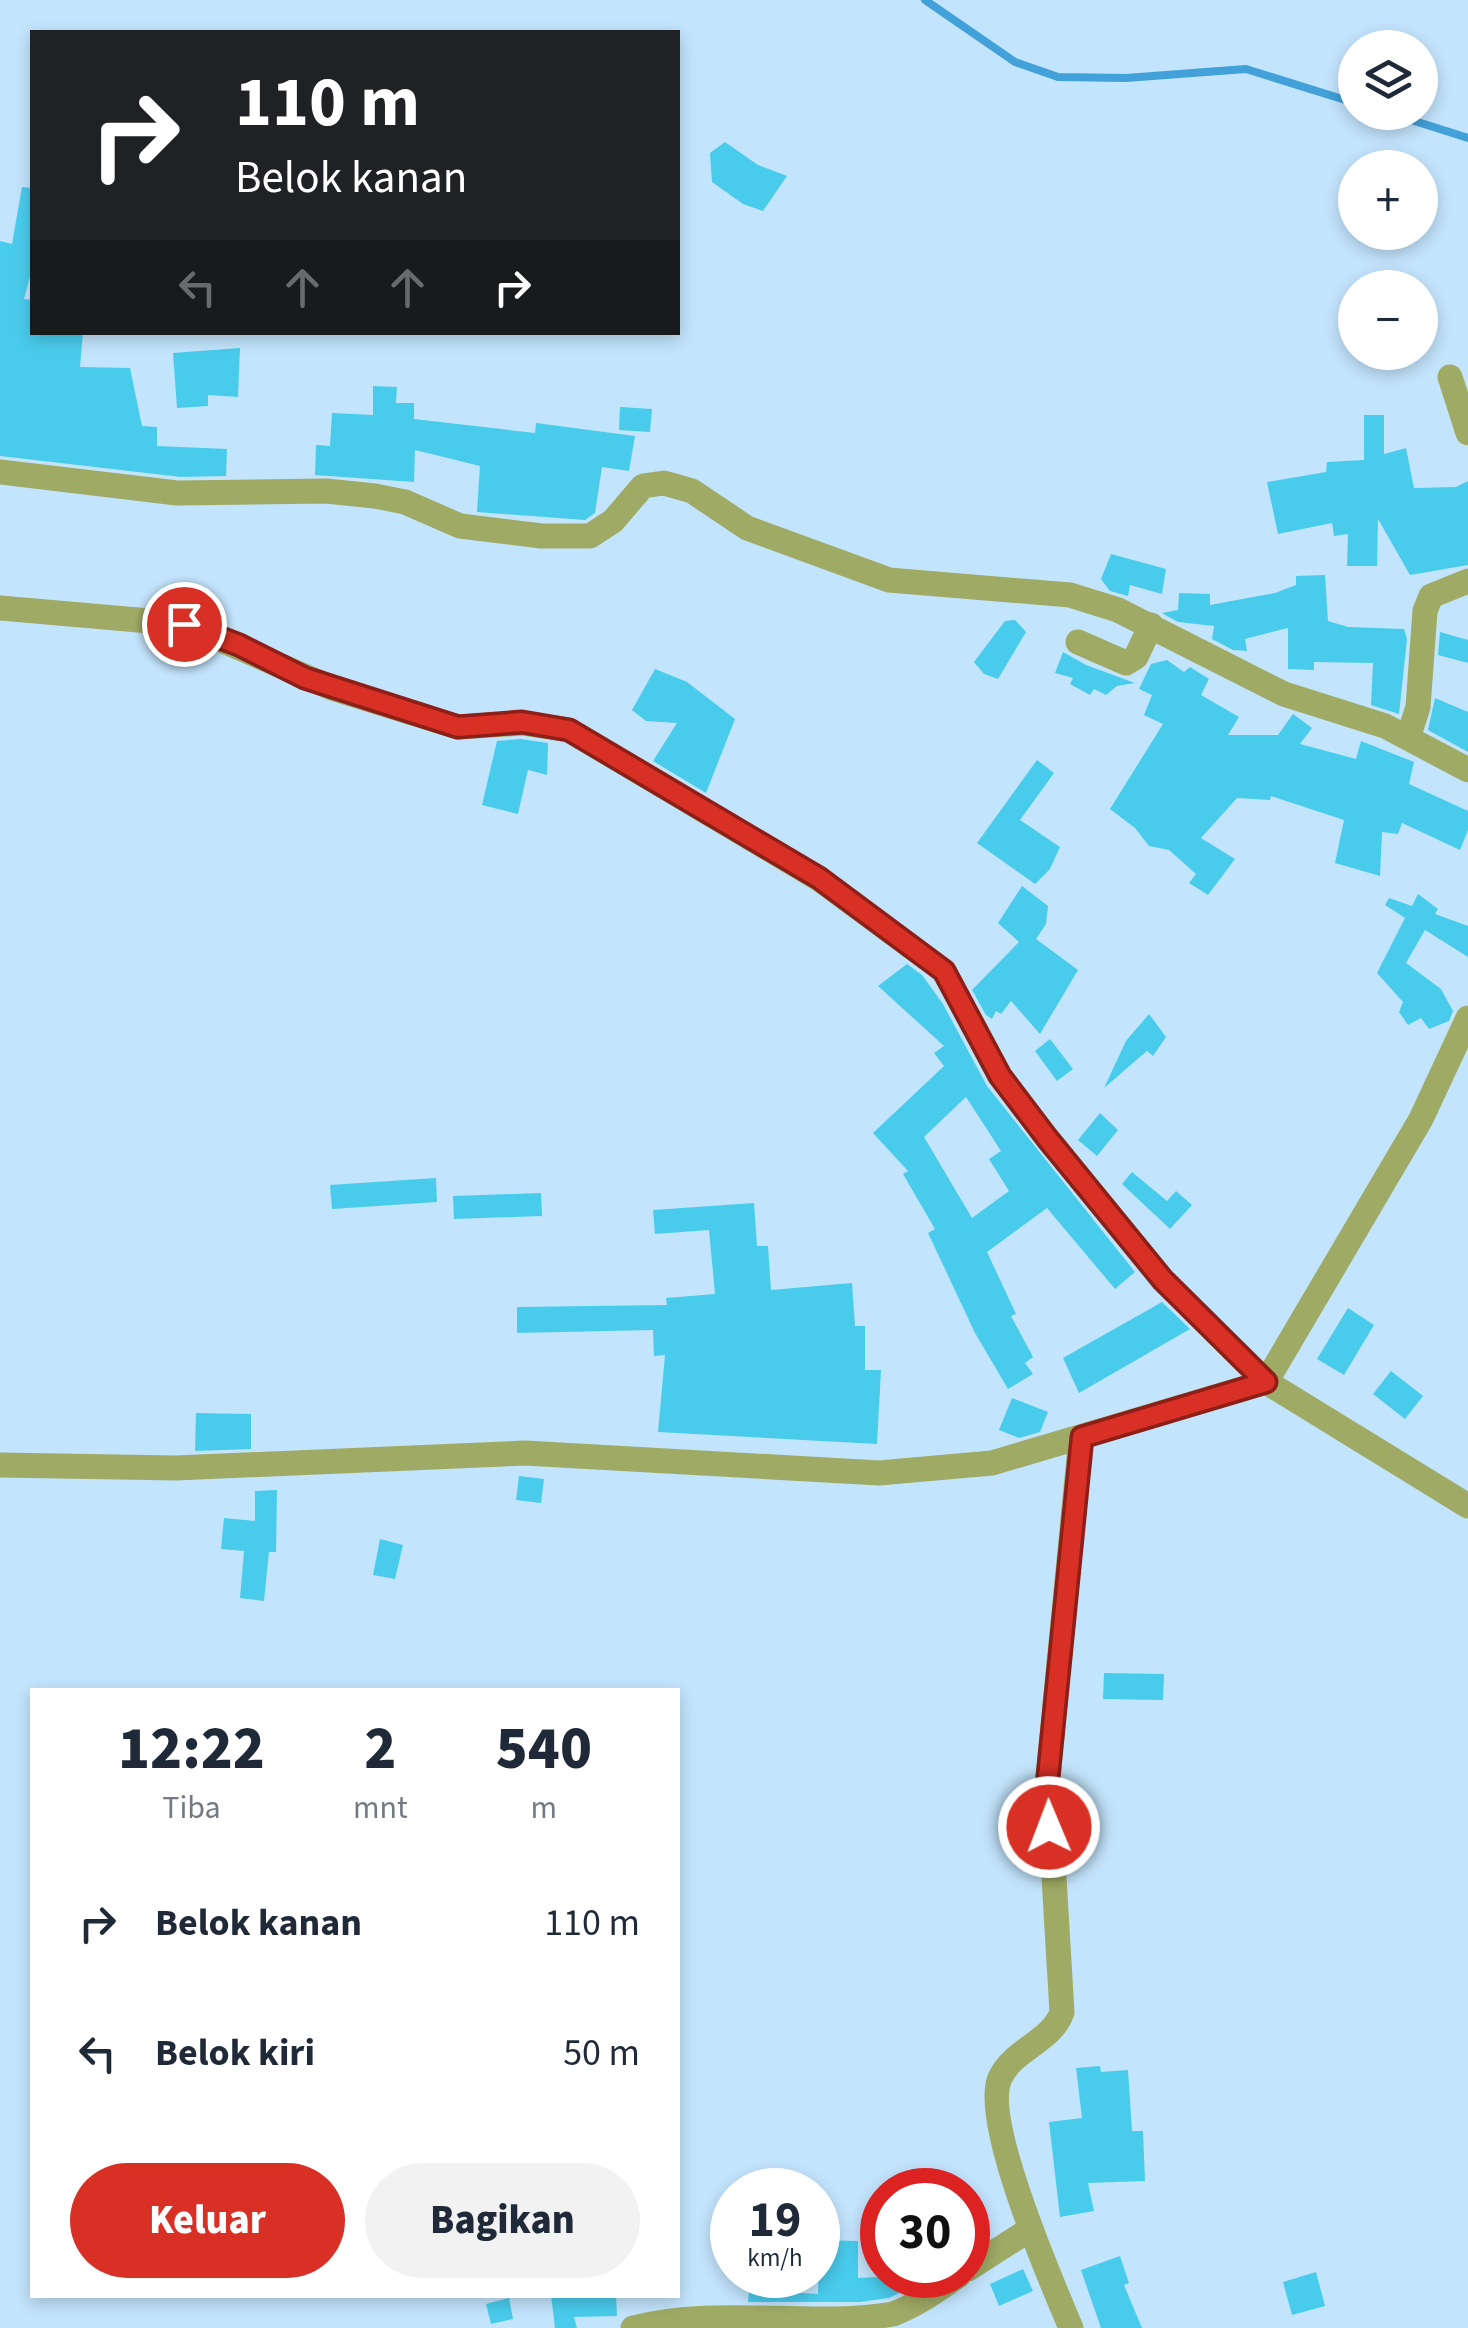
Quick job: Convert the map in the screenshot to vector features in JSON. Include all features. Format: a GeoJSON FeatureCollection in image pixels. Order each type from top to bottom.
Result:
{"type":"FeatureCollection","features":[{"type":"Feature","properties":{"kind":"street"},"geometry":{"type":"LineString","coordinates":[[1450,376],[1468,433]]}},
{"type":"Feature","properties":{"kind":"street"},"geometry":{"type":"LineString","coordinates":[[0,472],[178,493],[326,491],[376,496],[426,510],[460,526],[542,536],[590,536],[613,521],[642,486],[664,483],[692,491],[747,528],[889,580],[1070,595],[1151,625],[1284,694],[1385,726],[1468,770]]}},
{"type":"Feature","properties":{"kind":"street"},"geometry":{"type":"LineString","coordinates":[[1408,738],[1418,707],[1425,611],[1430,596],[1468,581]]}},
{"type":"Feature","properties":{"kind":"street"},"geometry":{"type":"LineString","coordinates":[[0,608],[184,624],[239,645],[305,678],[458,727],[522,722],[569,730],[819,878],[944,971],[1000,1076],[1047,1138],[1163,1280],[1266,1382],[1468,1506]]}},
{"type":"Feature","properties":{"kind":"street"},"geometry":{"type":"LineString","coordinates":[[1078,642],[1126,664],[1136,657],[1151,625]]}},
{"type":"Feature","properties":{"kind":"street"},"geometry":{"type":"LineString","coordinates":[[0,1464],[176,1468],[525,1453],[879,1473],[992,1463],[1266,1382],[1421,1119],[1468,1018]]}},
{"type":"Feature","properties":{"kind":"street"},"geometry":{"type":"LineString","coordinates":[[1071,2328],[1029,2230],[996,2108],[996,2090],[1008,2065],[1058,2025],[1062,2012],[1048,1777],[1082,1437]]}},
{"type":"Feature","properties":{"kind":"street"},"geometry":{"type":"LineString","coordinates":[[990,2255],[1029,2230]]}},
{"type":"Feature","properties":{"kind":"street"},"geometry":{"type":"LineString","coordinates":[[633,2328],[680,2319],[782,2325],[860,2322],[892,2314],[919,2298]]}},
{"type":"Feature","properties":{"kind":"building"},"geometry":{"type":"Polygon","coordinates":[[[725,142],[758,165],[787,176],[763,211],[743,204],[712,182],[710,153],[725,142]]]}},
{"type":"Feature","properties":{"kind":"building"},"geometry":{"type":"Polygon","coordinates":[[[22,187],[30,188],[30,276],[24,299],[30,300],[30,335],[83,335],[80,367],[130,368],[142,426],[157,427],[157,446],[227,449],[226,476],[181,477],[0,456],[0,241],[12,244],[22,187]]]}},
{"type":"Feature","properties":{"kind":"building"},"geometry":{"type":"Polygon","coordinates":[[[240,348],[238,397],[208,395],[208,406],[177,408],[173,353],[240,348]]]}},
{"type":"Feature","properties":{"kind":"building"},"geometry":{"type":"Polygon","coordinates":[[[373,386],[397,387],[396,403],[414,403],[414,419],[535,433],[536,423],[635,436],[629,471],[602,467],[595,513],[585,520],[477,512],[480,466],[415,450],[414,482],[315,475],[316,445],[330,446],[332,413],[373,415],[373,386]]]}},
{"type":"Feature","properties":{"kind":"building"},"geometry":{"type":"Polygon","coordinates":[[[620,407],[652,409],[650,432],[619,430],[620,407]]]}},
{"type":"Feature","properties":{"kind":"building"},"geometry":{"type":"Polygon","coordinates":[[[1364,415],[1384,415],[1384,454],[1406,448],[1414,488],[1456,487],[1468,481],[1468,565],[1410,575],[1378,519],[1377,566],[1347,566],[1348,534],[1334,536],[1332,523],[1278,534],[1267,482],[1326,472],[1327,462],[1364,460],[1364,415]]]}},
{"type":"Feature","properties":{"kind":"building"},"geometry":{"type":"Polygon","coordinates":[[[1111,554],[1166,569],[1162,594],[1130,585],[1128,596],[1110,591],[1101,579],[1111,554]]]}},
{"type":"Feature","properties":{"kind":"building"},"geometry":{"type":"Polygon","coordinates":[[[1325,575],[1328,621],[1348,627],[1404,629],[1407,639],[1399,714],[1371,705],[1373,663],[1314,662],[1314,670],[1288,669],[1288,628],[1245,639],[1247,651],[1233,650],[1212,639],[1214,626],[1178,622],[1162,613],[1178,610],[1179,593],[1210,594],[1210,605],[1275,593],[1296,585],[1296,576],[1325,575]]]}},
{"type":"Feature","properties":{"kind":"building"},"geometry":{"type":"Polygon","coordinates":[[[1015,620],[1026,632],[998,679],[984,674],[974,662],[1005,621],[1015,620]]]}},
{"type":"Feature","properties":{"kind":"building"},"geometry":{"type":"Polygon","coordinates":[[[1440,632],[1468,640],[1468,663],[1438,655],[1440,632]]]}},
{"type":"Feature","properties":{"kind":"building"},"geometry":{"type":"Polygon","coordinates":[[[1063,652],[1135,683],[1117,686],[1106,695],[1094,689],[1090,695],[1070,684],[1073,678],[1055,673],[1063,652]]]}},
{"type":"Feature","properties":{"kind":"building"},"geometry":{"type":"Polygon","coordinates":[[[1167,660],[1184,672],[1190,667],[1209,679],[1201,695],[1239,717],[1228,735],[1278,735],[1293,714],[1312,728],[1300,744],[1356,759],[1361,741],[1414,762],[1409,784],[1468,811],[1468,830],[1460,850],[1402,823],[1398,834],[1382,832],[1380,876],[1335,863],[1344,820],[1271,796],[1270,800],[1237,798],[1201,838],[1235,859],[1208,895],[1189,883],[1196,874],[1169,850],[1149,846],[1135,828],[1110,809],[1163,724],[1144,715],[1152,695],[1139,689],[1151,664],[1167,660]]]}},
{"type":"Feature","properties":{"kind":"building"},"geometry":{"type":"Polygon","coordinates":[[[655,669],[687,682],[735,719],[706,793],[653,761],[677,723],[646,721],[632,710],[655,669]]]}},
{"type":"Feature","properties":{"kind":"building"},"geometry":{"type":"Polygon","coordinates":[[[1435,698],[1468,712],[1468,752],[1428,730],[1435,698]]]}},
{"type":"Feature","properties":{"kind":"building"},"geometry":{"type":"Polygon","coordinates":[[[497,741],[548,743],[547,775],[528,770],[518,814],[482,805],[497,741]]]}},
{"type":"Feature","properties":{"kind":"building"},"geometry":{"type":"Polygon","coordinates":[[[1037,760],[1054,773],[1020,820],[1060,847],[1050,869],[1035,884],[977,843],[1037,760]]]}},
{"type":"Feature","properties":{"kind":"building"},"geometry":{"type":"Polygon","coordinates":[[[1022,886],[1048,906],[1046,924],[1036,939],[1078,970],[1040,1034],[1011,1001],[1001,1014],[996,1011],[992,1019],[972,990],[1019,942],[998,923],[1022,886]]]}},
{"type":"Feature","properties":{"kind":"building"},"geometry":{"type":"Polygon","coordinates":[[[1418,894],[1438,909],[1435,914],[1468,926],[1468,957],[1425,930],[1406,963],[1441,989],[1453,1011],[1449,1021],[1429,1029],[1421,1018],[1408,1025],[1399,1012],[1403,1002],[1377,973],[1405,918],[1385,905],[1389,898],[1412,906],[1418,894]]]}},
{"type":"Feature","properties":{"kind":"building"},"geometry":{"type":"Polygon","coordinates":[[[907,964],[922,975],[943,1004],[987,1086],[1135,1272],[1115,1289],[1047,1208],[987,1252],[1016,1314],[1011,1316],[1033,1357],[1025,1363],[1033,1374],[1008,1389],[975,1333],[928,1233],[935,1229],[903,1174],[908,1171],[873,1133],[944,1066],[934,1053],[944,1046],[878,986],[907,964]],[[966,1097],[924,1137],[972,1218],[1009,1191],[989,1159],[1001,1151],[966,1097]]]}},
{"type":"Feature","properties":{"kind":"building"},"geometry":{"type":"Polygon","coordinates":[[[1149,1014],[1166,1037],[1153,1056],[1147,1051],[1104,1088],[1126,1041],[1149,1014]]]}},
{"type":"Feature","properties":{"kind":"building"},"geometry":{"type":"Polygon","coordinates":[[[1050,1039],[1073,1069],[1057,1081],[1035,1051],[1050,1039]]]}},
{"type":"Feature","properties":{"kind":"building"},"geometry":{"type":"Polygon","coordinates":[[[1100,1113],[1118,1130],[1097,1156],[1078,1140],[1100,1113]]]}},
{"type":"Feature","properties":{"kind":"building"},"geometry":{"type":"Polygon","coordinates":[[[1132,1172],[1167,1201],[1176,1191],[1192,1205],[1170,1229],[1122,1184],[1132,1172]]]}},
{"type":"Feature","properties":{"kind":"building"},"geometry":{"type":"Polygon","coordinates":[[[436,1178],[437,1202],[332,1209],[330,1185],[436,1178]]]}},
{"type":"Feature","properties":{"kind":"building"},"geometry":{"type":"Polygon","coordinates":[[[541,1193],[542,1216],[454,1219],[453,1196],[541,1193]]]}},
{"type":"Feature","properties":{"kind":"building"},"geometry":{"type":"Polygon","coordinates":[[[754,1203],[757,1246],[768,1246],[771,1290],[852,1283],[855,1326],[865,1326],[865,1370],[881,1370],[877,1444],[658,1432],[665,1355],[654,1356],[653,1330],[517,1333],[517,1307],[667,1305],[666,1298],[715,1294],[709,1230],[655,1234],[653,1210],[754,1203]]]}},
{"type":"Feature","properties":{"kind":"building"},"geometry":{"type":"Polygon","coordinates":[[[1162,1302],[1190,1329],[1079,1393],[1063,1358],[1162,1302]]]}},
{"type":"Feature","properties":{"kind":"building"},"geometry":{"type":"Polygon","coordinates":[[[1348,1308],[1374,1325],[1344,1375],[1317,1359],[1348,1308]]]}},
{"type":"Feature","properties":{"kind":"building"},"geometry":{"type":"Polygon","coordinates":[[[1391,1371],[1423,1396],[1405,1419],[1373,1394],[1391,1371]]]}},
{"type":"Feature","properties":{"kind":"building"},"geometry":{"type":"Polygon","coordinates":[[[1012,1398],[1048,1412],[1040,1432],[1019,1438],[999,1430],[1012,1398]]]}},
{"type":"Feature","properties":{"kind":"building"},"geometry":{"type":"Polygon","coordinates":[[[196,1413],[251,1414],[251,1449],[195,1451],[196,1413]]]}},
{"type":"Feature","properties":{"kind":"building"},"geometry":{"type":"Polygon","coordinates":[[[519,1476],[544,1479],[541,1503],[516,1500],[519,1476]]]}},
{"type":"Feature","properties":{"kind":"building"},"geometry":{"type":"Polygon","coordinates":[[[277,1490],[276,1552],[269,1552],[264,1601],[240,1598],[244,1551],[221,1549],[224,1518],[255,1521],[255,1491],[277,1490]]]}},
{"type":"Feature","properties":{"kind":"building"},"geometry":{"type":"Polygon","coordinates":[[[380,1539],[403,1545],[395,1579],[373,1575],[380,1539]]]}},
{"type":"Feature","properties":{"kind":"building"},"geometry":{"type":"Polygon","coordinates":[[[1104,1673],[1164,1674],[1163,1700],[1103,1699],[1104,1673]]]}},
{"type":"Feature","properties":{"kind":"building"},"geometry":{"type":"Polygon","coordinates":[[[1100,2066],[1101,2072],[1128,2070],[1132,2131],[1143,2131],[1145,2181],[1088,2183],[1094,2211],[1060,2217],[1049,2122],[1082,2118],[1076,2068],[1100,2066]]]}},
{"type":"Feature","properties":{"kind":"building"},"geometry":{"type":"Polygon","coordinates":[[[840,2241],[858,2241],[860,2298],[889,2298],[860,2302],[748,2302],[748,2298],[840,2298],[840,2241]]]}},
{"type":"Feature","properties":{"kind":"building"},"geometry":{"type":"Polygon","coordinates":[[[1120,2256],[1129,2283],[1124,2285],[1142,2328],[1101,2328],[1081,2270],[1120,2256]]]}},
{"type":"Feature","properties":{"kind":"building"},"geometry":{"type":"Polygon","coordinates":[[[1023,2269],[1033,2291],[999,2306],[990,2284],[1023,2269]]]}},
{"type":"Feature","properties":{"kind":"building"},"geometry":{"type":"Polygon","coordinates":[[[1316,2272],[1325,2306],[1292,2315],[1283,2282],[1316,2272]]]}},
{"type":"Feature","properties":{"kind":"building"},"geometry":{"type":"Polygon","coordinates":[[[509,2298],[513,2319],[491,2324],[486,2304],[509,2298]]]}},
{"type":"Feature","properties":{"kind":"building"},"geometry":{"type":"Polygon","coordinates":[[[551,2298],[616,2298],[617,2316],[574,2317],[577,2328],[555,2328],[551,2298]]]}},
{"type":"Feature","properties":{"kind":"waterway"},"geometry":{"type":"LineString","coordinates":[[925,0],[1015,62],[1058,77],[1126,78],[1246,69],[1338,98]]}},
{"type":"Feature","properties":{"kind":"waterway"},"geometry":{"type":"LineString","coordinates":[[1438,128],[1468,138]]}},
{"type":"Feature","properties":{"kind":"route"},"geometry":{"type":"LineString","coordinates":[[184,624],[239,645],[305,678],[458,727],[522,722],[569,730],[819,878],[944,971],[1000,1076],[1047,1138],[1163,1280],[1266,1382],[1082,1437],[1048,1777],[1049,1827]]}}]}
